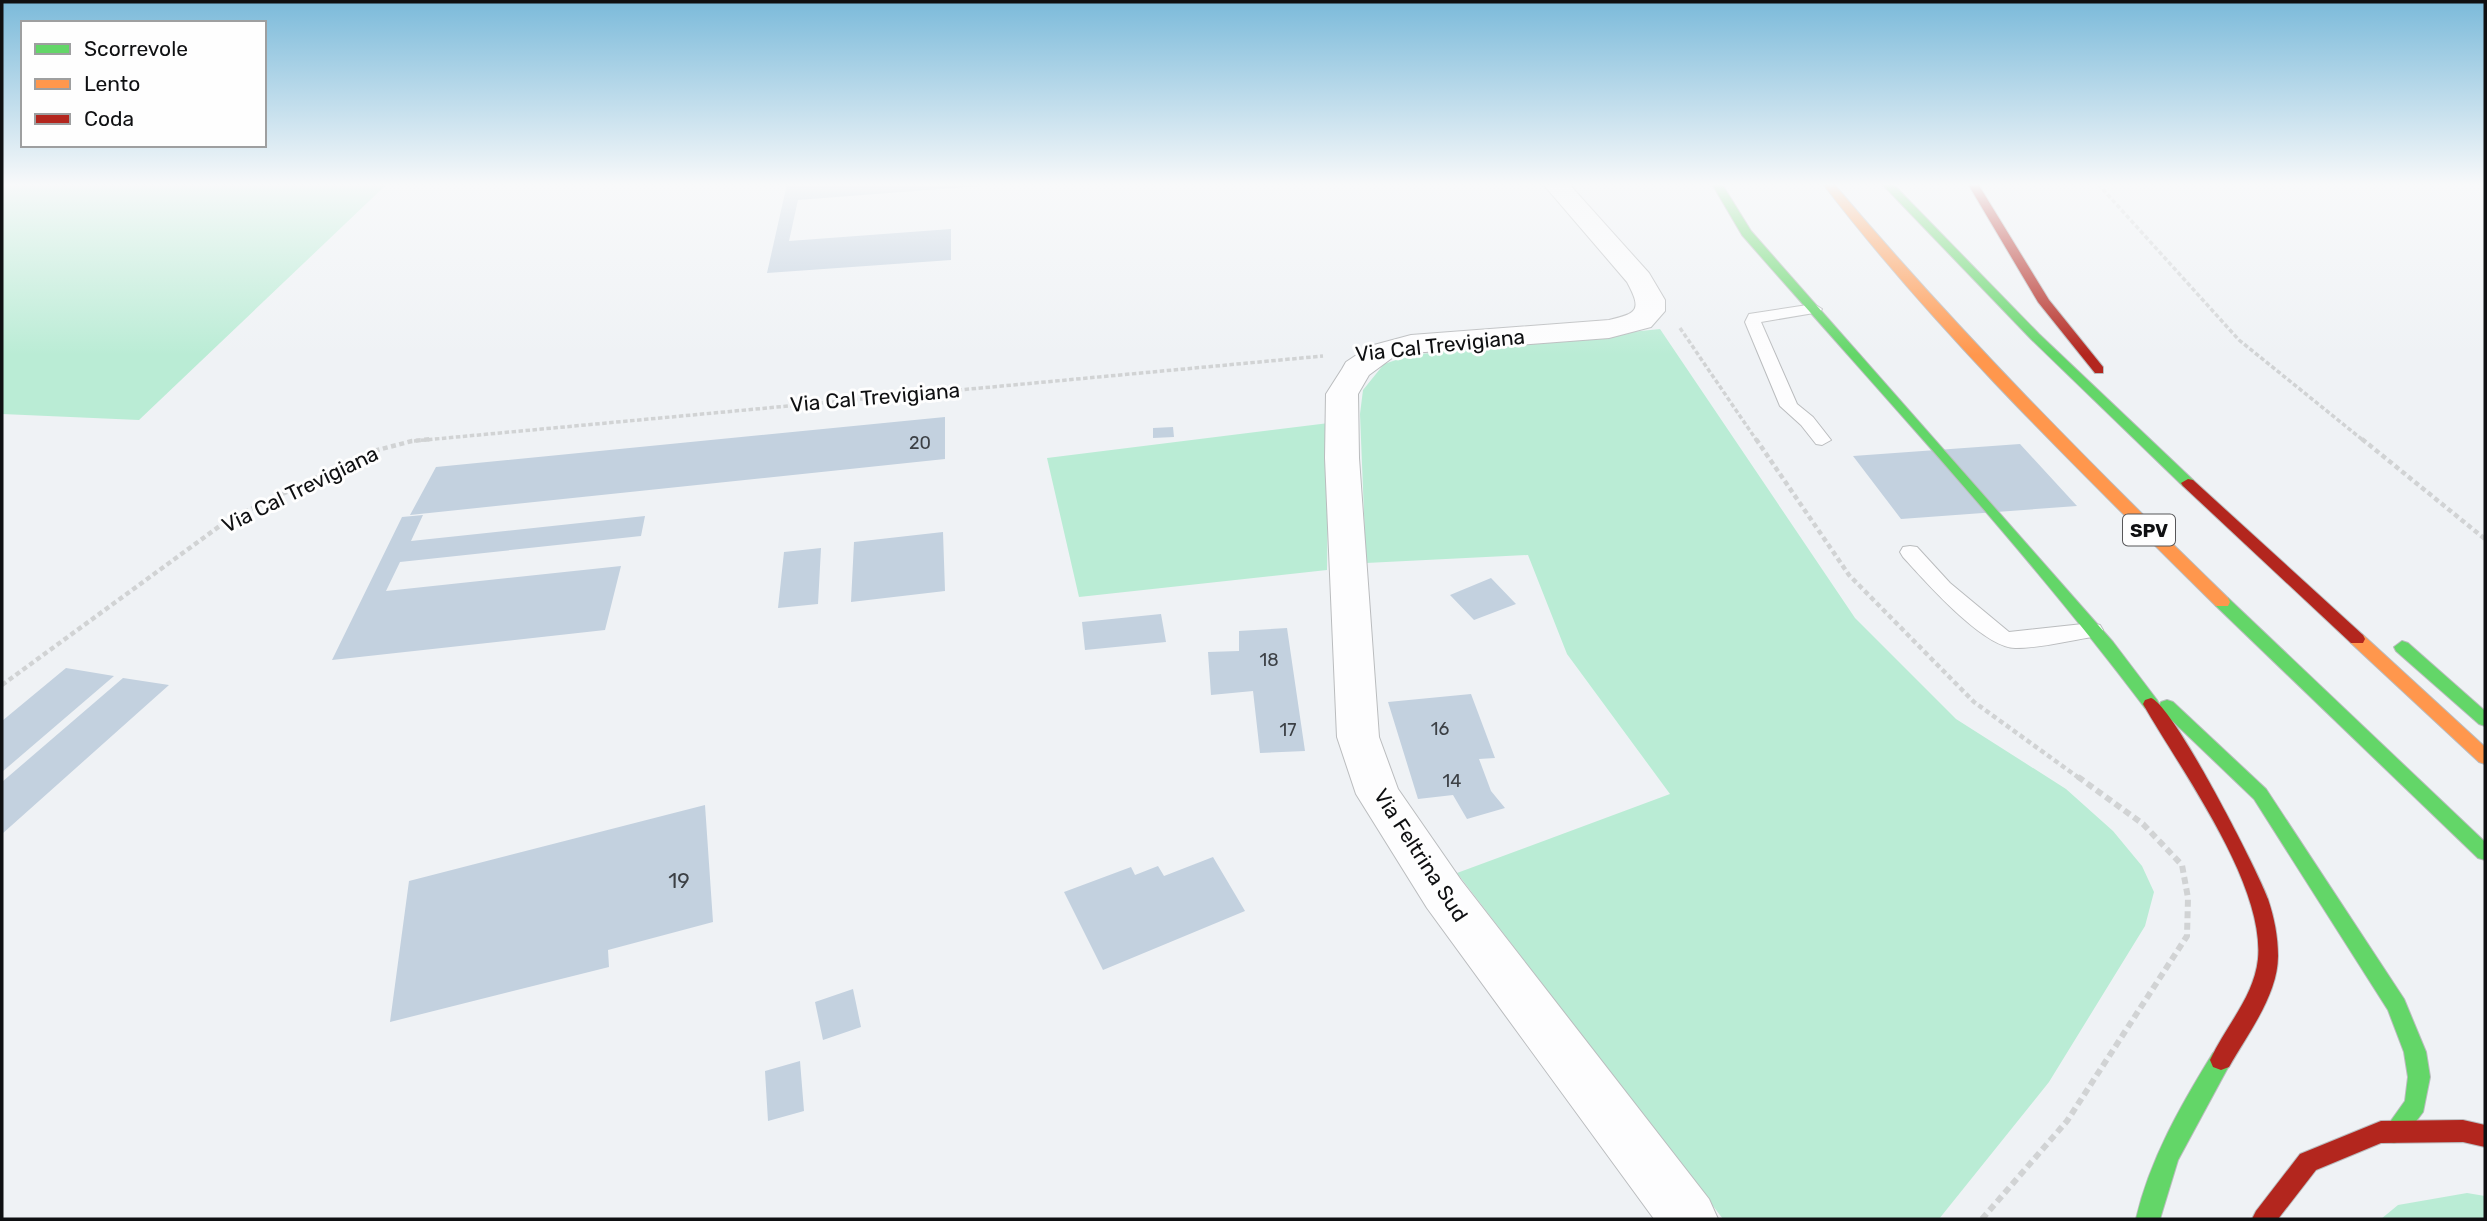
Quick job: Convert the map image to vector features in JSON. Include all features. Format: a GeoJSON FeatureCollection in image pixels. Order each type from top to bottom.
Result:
{"type":"FeatureCollection","features":[{"type":"Feature","properties":{"kind":"main road"},"geometry":{"type":"LineString","coordinates":[[1753,241],[1970,486],[2128,672],[2170,733],[2232,839],[2262,911],[2269,946],[2264,977],[2233,1041],[2170,1151],[2150,1201],[2148,1219]]}},
{"type":"Feature","properties":{"kind":"main road","name":"SPV"},"geometry":{"type":"LineString","coordinates":[[1878,241],[1922,292],[2128,509],[2276,656],[2485,853]]}},
{"type":"Feature","properties":{"kind":"main road","name":"SPV"},"geometry":{"type":"LineString","coordinates":[[1941,241],[2103,405],[2485,757]]}},
{"type":"Feature","properties":{"kind":"main road"},"geometry":{"type":"LineString","coordinates":[[2007,241],[2044,302],[2107,379]]}},
{"type":"Feature","properties":{"kind":"main road"},"geometry":{"type":"LineString","coordinates":[[2394,640],[2485,720]]}},
{"type":"Feature","properties":{"kind":"main road"},"geometry":{"type":"LineString","coordinates":[[2128,672],[2260,793],[2397,1006],[2410,1037],[2418,1088],[2416,1101],[2394,1132]]}},
{"type":"Feature","properties":{"kind":"main road"},"geometry":{"type":"LineString","coordinates":[[2264,1219],[2308,1161],[2381,1132],[2463,1131],[2485,1136]]}},
{"type":"Feature","properties":{"kind":"street"},"geometry":{"type":"LineString","coordinates":[[1605,241],[1639,279],[1651,300],[1650,311]]}},
{"type":"Feature","properties":{"kind":"street","name":"Via Cal Trevigiana"},"geometry":{"type":"LineString","coordinates":[[1381,352],[1411,344],[1609,329],[1641,321],[1650,311]]}},
{"type":"Feature","properties":{"kind":"street","name":"Via Feltrina Sud"},"geometry":{"type":"LineString","coordinates":[[1381,352],[1357,369],[1342,394],[1342,457],[1358,737],[1378,794],[1444,894],[1689,1219]]}},
{"type":"Feature","properties":{"kind":"lane"},"geometry":{"type":"LineString","coordinates":[[1814,309],[1755,317],[1752,322],[1788,406],[1807,421],[1822,440]]}},
{"type":"Feature","properties":{"kind":"lane"},"geometry":{"type":"LineString","coordinates":[[1910,552],[1943,588],[2002,638],[2014,641],[2092,630]]}},
{"type":"Feature","properties":{"kind":"path"},"geometry":{"type":"LineString","coordinates":[[2150,241],[2239,340],[2485,539]]}},
{"type":"Feature","properties":{"kind":"path"},"geometry":{"type":"LineString","coordinates":[[1650,311],[1669,318],[1682,329],[1849,575],[1974,702],[2143,824],[2182,865],[2188,898],[2187,936],[2067,1121],[1982,1219]]}},
{"type":"Feature","properties":{"kind":"path","name":"Via Cal Trevigiana"},"geometry":{"type":"LineString","coordinates":[[2,685],[229,520],[370,452],[412,441],[1381,352]]}},
{"type":"Feature","properties":{"kind":"green space"},"geometry":{"type":"Polygon","coordinates":[[[2,241],[327,241],[139,420],[2,414],[2,241]]]}},
{"type":"Feature","properties":{"kind":"green space"},"geometry":{"type":"Polygon","coordinates":[[[1660,329],[1855,618],[1956,719],[2066,789],[2113,831],[2142,866],[2154,892],[2145,926],[2049,1082],[1939,1219],[1723,1219],[1457,873],[1670,794],[1567,654],[1528,555],[1366,563],[1360,414],[1363,390],[1384,364],[1411,355],[1660,329]]]}},
{"type":"Feature","properties":{"kind":"green space"},"geometry":{"type":"Polygon","coordinates":[[[1329,423],[1327,570],[1079,597],[1047,458],[1329,423]]]}},
{"type":"Feature","properties":{"kind":"green space"},"geometry":{"type":"Polygon","coordinates":[[[2467,1193],[2485,1196],[2485,1219],[2381,1219],[2398,1205],[2467,1193]]]}},
{"type":"Feature","properties":{"kind":"building"},"geometry":{"type":"Polygon","coordinates":[[[774,241],[951,241],[951,260],[767,273],[774,241]]]}},
{"type":"Feature","properties":{"kind":"building"},"geometry":{"type":"Polygon","coordinates":[[[945,417],[945,459],[410,515],[436,467],[945,417]]]}},
{"type":"Feature","properties":{"kind":"building"},"geometry":{"type":"Polygon","coordinates":[[[1173,427],[1174,437],[1153,438],[1153,428],[1173,427]]]}},
{"type":"Feature","properties":{"kind":"building"},"geometry":{"type":"Polygon","coordinates":[[[2020,444],[2077,506],[1901,519],[1853,456],[2020,444]]]}},
{"type":"Feature","properties":{"kind":"building"},"geometry":{"type":"Polygon","coordinates":[[[423,515],[411,541],[645,516],[641,536],[400,562],[386,591],[621,566],[605,630],[332,660],[402,517],[423,515]]]}},
{"type":"Feature","properties":{"kind":"building"},"geometry":{"type":"Polygon","coordinates":[[[943,532],[945,591],[851,602],[854,542],[943,532]]]}},
{"type":"Feature","properties":{"kind":"building"},"geometry":{"type":"Polygon","coordinates":[[[821,548],[818,604],[778,608],[784,552],[821,548]]]}},
{"type":"Feature","properties":{"kind":"building"},"geometry":{"type":"Polygon","coordinates":[[[1491,578],[1516,604],[1474,620],[1450,595],[1491,578]]]}},
{"type":"Feature","properties":{"kind":"building"},"geometry":{"type":"Polygon","coordinates":[[[1161,614],[1166,642],[1085,650],[1082,622],[1161,614]]]}},
{"type":"Feature","properties":{"kind":"building"},"geometry":{"type":"Polygon","coordinates":[[[1287,628],[1305,751],[1260,753],[1253,691],[1211,695],[1208,652],[1239,651],[1239,631],[1287,628]]]}},
{"type":"Feature","properties":{"kind":"building"},"geometry":{"type":"Polygon","coordinates":[[[66,668],[114,676],[2,772],[2,721],[66,668]]]}},
{"type":"Feature","properties":{"kind":"building"},"geometry":{"type":"Polygon","coordinates":[[[123,678],[169,685],[2,834],[2,782],[123,678]]]}},
{"type":"Feature","properties":{"kind":"building"},"geometry":{"type":"Polygon","coordinates":[[[1471,694],[1495,758],[1479,759],[1491,791],[1505,808],[1467,819],[1453,795],[1418,799],[1388,702],[1471,694]]]}},
{"type":"Feature","properties":{"kind":"building"},"geometry":{"type":"Polygon","coordinates":[[[705,805],[713,922],[608,950],[609,967],[390,1022],[409,881],[705,805]]]}},
{"type":"Feature","properties":{"kind":"building"},"geometry":{"type":"Polygon","coordinates":[[[1213,857],[1245,911],[1103,970],[1064,892],[1131,867],[1135,875],[1158,866],[1164,876],[1213,857]]]}},
{"type":"Feature","properties":{"kind":"building"},"geometry":{"type":"Polygon","coordinates":[[[853,989],[861,1027],[823,1040],[815,1002],[853,989]]]}},
{"type":"Feature","properties":{"kind":"building"},"geometry":{"type":"Polygon","coordinates":[[[800,1061],[804,1111],[768,1121],[765,1071],[800,1061]]]}},
{"type":"Feature","properties":{"kind":"traffic: fast"},"geometry":{"type":"LineString","coordinates":[[1753,241],[2006,528],[2107,646],[2151,704]]}},
{"type":"Feature","properties":{"kind":"traffic: fast"},"geometry":{"type":"LineString","coordinates":[[1941,241],[2188,483]]}},
{"type":"Feature","properties":{"kind":"traffic: fast"},"geometry":{"type":"LineString","coordinates":[[2222,602],[2485,853]]}},
{"type":"Feature","properties":{"kind":"traffic: fast"},"geometry":{"type":"LineString","coordinates":[[2402,647],[2485,720]]}},
{"type":"Feature","properties":{"kind":"traffic: fast"},"geometry":{"type":"LineString","coordinates":[[2167,706],[2260,794],[2397,1006],[2415,1052],[2419,1077],[2415,1105],[2394,1132]]}},
{"type":"Feature","properties":{"kind":"traffic: fast"},"geometry":{"type":"LineString","coordinates":[[2148,1219],[2168,1156],[2187,1117],[2221,1060]]}},
{"type":"Feature","properties":{"kind":"traffic: slow"},"geometry":{"type":"LineString","coordinates":[[1876,241],[2069,450],[2222,602]]}},
{"type":"Feature","properties":{"kind":"traffic: slow"},"geometry":{"type":"LineString","coordinates":[[2357,639],[2485,757]]}},
{"type":"Feature","properties":{"kind":"traffic: jam"},"geometry":{"type":"LineString","coordinates":[[2007,241],[2044,302],[2099,370]]}},
{"type":"Feature","properties":{"kind":"traffic: jam"},"geometry":{"type":"LineString","coordinates":[[2188,483],[2357,639]]}},
{"type":"Feature","properties":{"kind":"traffic: jam"},"geometry":{"type":"LineString","coordinates":[[2151,704],[2226,828],[2259,900],[2267,932],[2268,959],[2261,985],[2221,1060]]}},
{"type":"Feature","properties":{"kind":"traffic: jam"},"geometry":{"type":"LineString","coordinates":[[2264,1219],[2308,1162],[2381,1132],[2463,1131],[2485,1136]]}}]}
